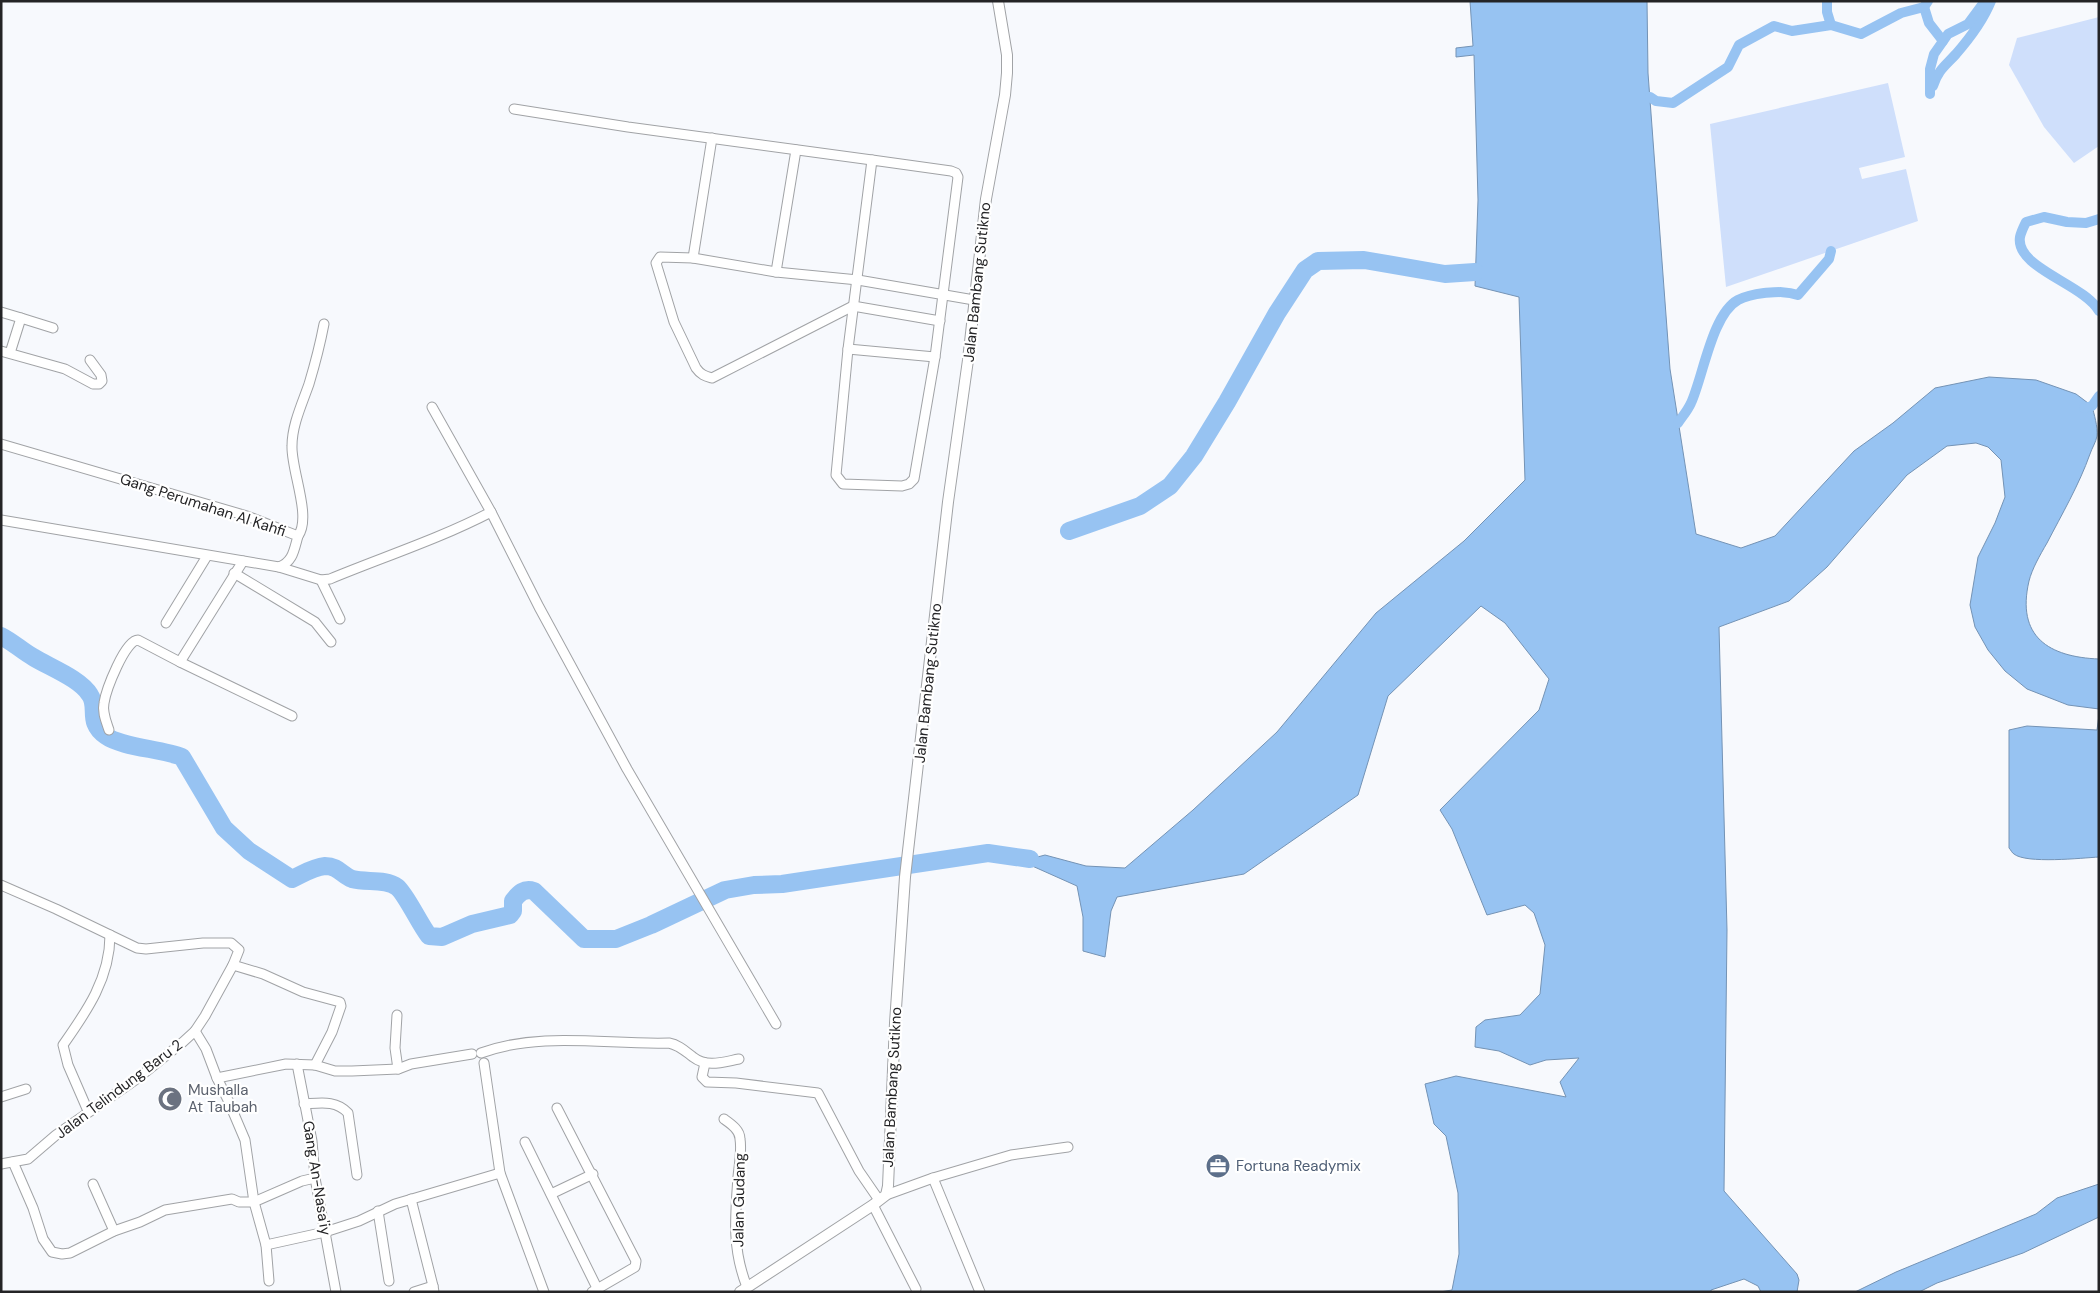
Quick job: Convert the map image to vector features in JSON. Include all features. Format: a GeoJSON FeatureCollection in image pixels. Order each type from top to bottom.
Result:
{"type":"FeatureCollection","features":[{"type":"Feature","properties":{"kind":"street","name":"Jalan Bambang Sutikno"},"geometry":{"type":"LineString","coordinates":[[879,1200],[888,1186],[893,1059],[905,877],[948,502],[964,395],[986,199],[1005,95],[1007,55],[998,1]]}},
{"type":"Feature","properties":{"kind":"street"},"geometry":{"type":"LineString","coordinates":[[514,109],[628,128],[712,138],[796,150],[872,160],[951,171],[957,175],[935,357],[914,479],[909,484],[902,486],[844,484],[836,475],[848,349],[872,160]]}},
{"type":"Feature","properties":{"kind":"street"},"geometry":{"type":"LineString","coordinates":[[693,258],[712,138]]}},
{"type":"Feature","properties":{"kind":"street"},"geometry":{"type":"LineString","coordinates":[[776,272],[796,150]]}},
{"type":"Feature","properties":{"kind":"street"},"geometry":{"type":"LineString","coordinates":[[940,321],[853,306],[712,378],[700,374],[674,322],[656,266],[657,260],[660,257],[693,258],[776,272],[858,280],[974,300]]}},
{"type":"Feature","properties":{"kind":"street"},"geometry":{"type":"LineString","coordinates":[[1,312],[53,328]]}},
{"type":"Feature","properties":{"kind":"street"},"geometry":{"type":"LineString","coordinates":[[21,318],[6,352],[65,369],[93,384],[99,384],[102,381],[101,375],[90,360]]}},
{"type":"Feature","properties":{"kind":"street"},"geometry":{"type":"LineString","coordinates":[[298,536],[303,517],[293,469],[292,445],[296,418],[319,351],[324,324]]}},
{"type":"Feature","properties":{"kind":"street"},"geometry":{"type":"LineString","coordinates":[[848,349],[935,357]]}},
{"type":"Feature","properties":{"kind":"street"},"geometry":{"type":"LineString","coordinates":[[432,407],[627,769],[776,1024]]}},
{"type":"Feature","properties":{"kind":"street","name":"Gang Perumahan Al Kahfi"},"geometry":{"type":"LineString","coordinates":[[1,444],[247,516],[298,536],[293,556],[288,564],[279,567]]}},
{"type":"Feature","properties":{"kind":"street"},"geometry":{"type":"LineString","coordinates":[[1,520],[207,556],[243,560],[279,567],[321,580],[330,580],[392,553],[437,537],[490,512]]}},
{"type":"Feature","properties":{"kind":"street"},"geometry":{"type":"LineString","coordinates":[[166,623],[207,556]]}},
{"type":"Feature","properties":{"kind":"street"},"geometry":{"type":"LineString","coordinates":[[180,662],[243,560]]}},
{"type":"Feature","properties":{"kind":"street"},"geometry":{"type":"LineString","coordinates":[[234,574],[315,622],[331,642]]}},
{"type":"Feature","properties":{"kind":"street"},"geometry":{"type":"LineString","coordinates":[[321,580],[340,619]]}},
{"type":"Feature","properties":{"kind":"street"},"geometry":{"type":"LineString","coordinates":[[109,730],[104,714],[104,704],[111,681],[131,643],[138,640],[292,716]]}},
{"type":"Feature","properties":{"kind":"street"},"geometry":{"type":"LineString","coordinates":[[1,885],[56,908],[129,945],[146,950],[203,943],[231,943],[239,950],[234,965],[263,974],[303,992],[340,1002],[341,1006],[332,1032],[315,1065]]}},
{"type":"Feature","properties":{"kind":"street"},"geometry":{"type":"LineString","coordinates":[[88,1111],[68,1065],[63,1045],[81,1021],[106,968],[110,954],[110,935]]}},
{"type":"Feature","properties":{"kind":"street","name":"Jalan Telindung Baru 2"},"geometry":{"type":"LineString","coordinates":[[1,1164],[28,1159],[88,1111],[157,1064],[195,1031],[234,965]]}},
{"type":"Feature","properties":{"kind":"street"},"geometry":{"type":"LineString","coordinates":[[397,1015],[395,1048],[398,1069]]}},
{"type":"Feature","properties":{"kind":"street"},"geometry":{"type":"LineString","coordinates":[[195,1031],[206,1049],[216,1078],[228,1100],[245,1140],[254,1202],[266,1244],[269,1281]]}},
{"type":"Feature","properties":{"kind":"street"},"geometry":{"type":"LineString","coordinates":[[216,1078],[286,1064],[315,1065],[335,1071],[398,1069],[412,1064],[477,1054],[508,1045],[539,1041],[669,1043],[678,1046],[694,1058],[706,1063],[716,1064],[739,1059]]}},
{"type":"Feature","properties":{"kind":"street"},"geometry":{"type":"LineString","coordinates":[[484,1063],[500,1173],[544,1292]]}},
{"type":"Feature","properties":{"kind":"street"},"geometry":{"type":"LineString","coordinates":[[706,1063],[702,1077],[707,1082],[744,1084],[818,1093],[858,1171],[879,1200],[916,1290]]}},
{"type":"Feature","properties":{"kind":"street","name":"Gang An-Nasa'iy"},"geometry":{"type":"LineString","coordinates":[[297,1064],[312,1141],[314,1178],[336,1292]]}},
{"type":"Feature","properties":{"kind":"street"},"geometry":{"type":"LineString","coordinates":[[2,1095],[26,1089]]}},
{"type":"Feature","properties":{"kind":"street"},"geometry":{"type":"LineString","coordinates":[[304,1104],[335,1104],[342,1107],[348,1113],[356,1175]]}},
{"type":"Feature","properties":{"kind":"street"},"geometry":{"type":"LineString","coordinates":[[525,1142],[596,1291],[637,1264],[593,1174],[557,1108]]}},
{"type":"Feature","properties":{"kind":"street","name":"Jalan Gudang"},"geometry":{"type":"LineString","coordinates":[[724,1119],[734,1126],[741,1137],[735,1210],[735,1242],[744,1290]]}},
{"type":"Feature","properties":{"kind":"street"},"geometry":{"type":"LineString","coordinates":[[744,1290],[879,1200],[933,1178],[1011,1155],[1068,1148]]}},
{"type":"Feature","properties":{"kind":"street"},"geometry":{"type":"LineString","coordinates":[[14,1162],[33,1208],[43,1239],[52,1252],[62,1254],[70,1253],[114,1231],[140,1222],[165,1210],[232,1199],[239,1202],[254,1202],[302,1181],[314,1178]]}},
{"type":"Feature","properties":{"kind":"street"},"geometry":{"type":"LineString","coordinates":[[266,1244],[325,1232],[359,1221],[378,1211],[411,1199],[500,1173]]}},
{"type":"Feature","properties":{"kind":"street"},"geometry":{"type":"LineString","coordinates":[[551,1194],[593,1174]]}},
{"type":"Feature","properties":{"kind":"street"},"geometry":{"type":"LineString","coordinates":[[933,1178],[980,1292]]}},
{"type":"Feature","properties":{"kind":"street"},"geometry":{"type":"LineString","coordinates":[[93,1184],[114,1231]]}},
{"type":"Feature","properties":{"kind":"street"},"geometry":{"type":"LineString","coordinates":[[411,1199],[434,1289],[414,1292]]}},
{"type":"Feature","properties":{"kind":"street"},"geometry":{"type":"LineString","coordinates":[[378,1211],[389,1281]]}},
{"type":"Feature","properties":{"kind":"shaded area"},"geometry":{"type":"Polygon","coordinates":[[[2099,17],[2099,146],[2074,163],[2044,127],[2009,65],[2017,38],[2099,17]]]}},
{"type":"Feature","properties":{"kind":"shaded area"},"geometry":{"type":"Polygon","coordinates":[[[1888,83],[1905,157],[1859,168],[1862,179],[1906,169],[1918,221],[1726,287],[1710,124],[1888,83]]]}},
{"type":"Feature","properties":{"kind":"water"},"geometry":{"type":"Polygon","coordinates":[[[1470,1],[1647,1],[1648,73],[1670,369],[1696,534],[1741,548],[1775,536],[1854,451],[1893,423],[1935,388],[1989,377],[2036,380],[2076,394],[2092,406],[2094,413],[2097,429],[2096,441],[2076,488],[2034,567],[2029,581],[2026,600],[2027,617],[2032,630],[2040,640],[2051,648],[2065,654],[2099,659],[2099,709],[2068,705],[2027,689],[2005,671],[1988,650],[1975,627],[1970,605],[1978,557],[1995,523],[2005,497],[2001,460],[1988,447],[1976,443],[1947,446],[1907,475],[1827,567],[1789,601],[1719,627],[1727,930],[1724,1191],[1797,1274],[1799,1280],[1797,1292],[1761,1292],[1758,1286],[1744,1279],[1711,1290],[1711,1292],[1440,1292],[1452,1290],[1459,1254],[1458,1193],[1446,1136],[1434,1124],[1425,1084],[1456,1076],[1566,1097],[1560,1082],[1579,1058],[1546,1060],[1530,1065],[1499,1051],[1475,1047],[1476,1027],[1485,1020],[1520,1015],[1540,994],[1545,945],[1534,913],[1525,905],[1487,915],[1452,829],[1440,810],[1539,710],[1549,679],[1505,623],[1481,606],[1388,696],[1358,795],[1244,874],[1117,897],[1111,911],[1105,957],[1083,951],[1083,917],[1077,886],[1030,865],[1030,859],[1045,855],[1086,866],[1125,868],[1193,810],[1277,732],[1376,613],[1464,541],[1525,480],[1519,297],[1475,286],[1478,200],[1474,55],[1456,57],[1456,48],[1473,46],[1470,1]]]}},
{"type":"Feature","properties":{"kind":"water"},"geometry":{"type":"Polygon","coordinates":[[[2099,715],[2099,857],[2042,860],[2020,857],[2014,854],[2009,848],[2009,730],[2027,726],[2097,730],[2099,715]]]}},
{"type":"Feature","properties":{"kind":"water"},"geometry":{"type":"Polygon","coordinates":[[[2099,1184],[2099,1217],[2023,1253],[1937,1283],[1919,1292],[1855,1292],[1896,1272],[2036,1214],[2057,1198],[2099,1184]]]}},
{"type":"Feature","properties":{"kind":"waterway"},"geometry":{"type":"LineString","coordinates":[[1827,1],[1827,12],[1831,25]]}},
{"type":"Feature","properties":{"kind":"waterway"},"geometry":{"type":"LineString","coordinates":[[1650,97],[1656,101],[1673,103],[1728,67],[1739,45],[1774,26],[1792,31],[1831,25],[1861,34],[1901,13],[1924,7],[1928,1]]}},
{"type":"Feature","properties":{"kind":"waterway"},"geometry":{"type":"LineString","coordinates":[[1930,94],[1930,69],[1934,54],[1948,34],[1968,24],[1985,1]]}},
{"type":"Feature","properties":{"kind":"waterway"},"geometry":{"type":"LineString","coordinates":[[1933,86],[1940,72],[1976,29],[1991,1]]}},
{"type":"Feature","properties":{"kind":"waterway"},"geometry":{"type":"LineString","coordinates":[[1924,7],[1929,23],[1943,41]]}},
{"type":"Feature","properties":{"kind":"waterway"},"geometry":{"type":"LineString","coordinates":[[2099,219],[2086,223],[2067,222],[2044,217],[2026,222],[2020,237],[2021,248],[2028,258],[2039,267],[2080,292],[2099,311]]}},
{"type":"Feature","properties":{"kind":"waterway"},"geometry":{"type":"LineString","coordinates":[[1678,423],[1691,403],[1709,347],[1721,318],[1729,307],[1738,300],[1758,294],[1781,292],[1798,295],[1829,259],[1831,251]]}},
{"type":"Feature","properties":{"kind":"waterway"},"geometry":{"type":"LineString","coordinates":[[1069,531],[1140,506],[1170,486],[1194,456],[1277,313],[1305,270],[1318,261],[1364,260],[1445,274],[1475,272]]}},
{"type":"Feature","properties":{"kind":"waterway"},"geometry":{"type":"LineString","coordinates":[[2084,408],[2092,406],[2099,396]]}},
{"type":"Feature","properties":{"kind":"waterway"},"geometry":{"type":"LineString","coordinates":[[1,636],[86,689],[92,700],[96,726],[106,736],[121,743],[182,757],[224,828],[249,851],[292,879],[312,869],[329,866],[352,879],[392,884],[405,896],[429,936],[442,937],[472,924],[510,915],[513,911],[513,901],[527,890],[534,891],[584,939],[616,939],[651,925],[725,890],[754,885],[782,884],[988,853],[1030,859]]}},
{"type":"Feature","properties":{"kind":"place","name":"Mushalla At Taubah"},"geometry":{"type":"Point","coordinates":[170,1099]}},
{"type":"Feature","properties":{"kind":"place","name":"Fortuna Readymix"},"geometry":{"type":"Point","coordinates":[1218,1166]}}]}
